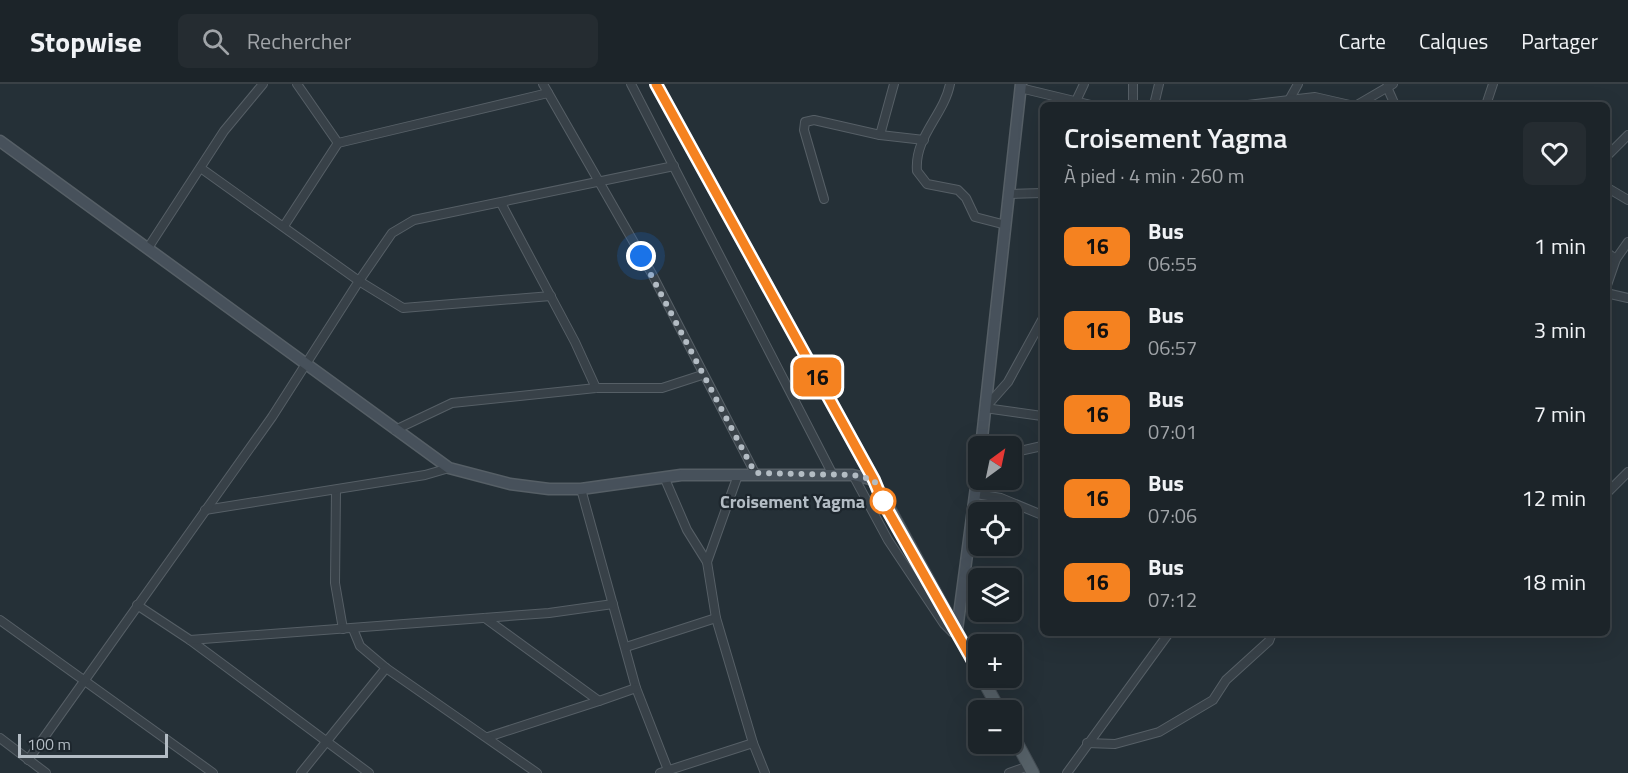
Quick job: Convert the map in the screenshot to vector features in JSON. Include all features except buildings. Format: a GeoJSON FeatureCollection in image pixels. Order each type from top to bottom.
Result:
{"type":"FeatureCollection","features":[{"type":"Feature","properties":{"kind":"main road"},"geometry":{"type":"LineString","coordinates":[[657,84],[874,480],[883,502],[968,650]]}},
{"type":"Feature","properties":{"kind":"main road"},"geometry":{"type":"LineString","coordinates":[[1017,754],[1022,771]]}},
{"type":"Feature","properties":{"kind":"street"},"geometry":{"type":"LineString","coordinates":[[148,248],[224,131],[263,84]]}},
{"type":"Feature","properties":{"kind":"street"},"geometry":{"type":"LineString","coordinates":[[297,84],[338,143]]}},
{"type":"Feature","properties":{"kind":"street"},"geometry":{"type":"LineString","coordinates":[[543,84],[652,274],[702,375],[755,473]]}},
{"type":"Feature","properties":{"kind":"street"},"geometry":{"type":"LineString","coordinates":[[631,84],[833,475]]}},
{"type":"Feature","properties":{"kind":"street"},"geometry":{"type":"LineString","coordinates":[[880,135],[894,84]]}},
{"type":"Feature","properties":{"kind":"street"},"geometry":{"type":"LineString","coordinates":[[950,84],[948,96],[929,124],[916,159],[917,171],[927,184],[958,189],[966,198],[975,217],[1006,225]]}},
{"type":"Feature","properties":{"kind":"street"},"geometry":{"type":"LineString","coordinates":[[1077,101],[1084,84]]}},
{"type":"Feature","properties":{"kind":"street"},"geometry":{"type":"LineString","coordinates":[[1133,84],[1133,102]]}},
{"type":"Feature","properties":{"kind":"street"},"geometry":{"type":"LineString","coordinates":[[1155,102],[1159,84]]}},
{"type":"Feature","properties":{"kind":"street"},"geometry":{"type":"LineString","coordinates":[[1289,102],[1298,84]]}},
{"type":"Feature","properties":{"kind":"street"},"geometry":{"type":"LineString","coordinates":[[1487,102],[1493,84]]}},
{"type":"Feature","properties":{"kind":"street"},"geometry":{"type":"LineString","coordinates":[[982,436],[1020,86],[1080,102]]}},
{"type":"Feature","properties":{"kind":"street"},"geometry":{"type":"LineString","coordinates":[[1361,102],[1383,86],[1393,102]]}},
{"type":"Feature","properties":{"kind":"street"},"geometry":{"type":"LineString","coordinates":[[284,226],[338,143],[548,93]]}},
{"type":"Feature","properties":{"kind":"street"},"geometry":{"type":"LineString","coordinates":[[1289,102],[1315,97],[1337,102]]}},
{"type":"Feature","properties":{"kind":"street"},"geometry":{"type":"LineString","coordinates":[[824,199],[804,130],[805,122],[814,120],[880,135],[924,140]]}},
{"type":"Feature","properties":{"kind":"street"},"geometry":{"type":"LineString","coordinates":[[1610,153],[1628,135]]}},
{"type":"Feature","properties":{"kind":"street"},"geometry":{"type":"LineString","coordinates":[[0,141],[449,468],[510,484],[549,489],[581,489],[681,475],[755,473],[853,475],[874,480]]}},
{"type":"Feature","properties":{"kind":"street"},"geometry":{"type":"LineString","coordinates":[[28,760],[272,417],[392,233],[414,220],[674,166]]}},
{"type":"Feature","properties":{"kind":"street"},"geometry":{"type":"LineString","coordinates":[[202,168],[359,281],[403,308],[551,296]]}},
{"type":"Feature","properties":{"kind":"street"},"geometry":{"type":"LineString","coordinates":[[1610,189],[1628,200]]}},
{"type":"Feature","properties":{"kind":"street"},"geometry":{"type":"LineString","coordinates":[[1009,194],[1040,192]]}},
{"type":"Feature","properties":{"kind":"street"},"geometry":{"type":"LineString","coordinates":[[501,203],[551,296],[596,388]]}},
{"type":"Feature","properties":{"kind":"street"},"geometry":{"type":"LineString","coordinates":[[1610,276],[1616,259],[1628,242]]}},
{"type":"Feature","properties":{"kind":"street"},"geometry":{"type":"LineString","coordinates":[[1610,255],[1616,259]]}},
{"type":"Feature","properties":{"kind":"street"},"geometry":{"type":"LineString","coordinates":[[1610,294],[1628,298]]}},
{"type":"Feature","properties":{"kind":"street"},"geometry":{"type":"LineString","coordinates":[[985,408],[1008,382],[1040,324]]}},
{"type":"Feature","properties":{"kind":"street"},"geometry":{"type":"LineString","coordinates":[[395,430],[452,403],[596,388],[662,388],[702,375]]}},
{"type":"Feature","properties":{"kind":"street"},"geometry":{"type":"LineString","coordinates":[[985,408],[1040,416]]}},
{"type":"Feature","properties":{"kind":"street"},"geometry":{"type":"LineString","coordinates":[[1022,451],[1040,446]]}},
{"type":"Feature","properties":{"kind":"street"},"geometry":{"type":"LineString","coordinates":[[205,510],[431,474],[449,468]]}},
{"type":"Feature","properties":{"kind":"street"},"geometry":{"type":"LineString","coordinates":[[1610,490],[1628,472]]}},
{"type":"Feature","properties":{"kind":"street"},"geometry":{"type":"LineString","coordinates":[[707,562],[738,475]]}},
{"type":"Feature","properties":{"kind":"street"},"geometry":{"type":"LineString","coordinates":[[853,475],[888,540],[944,624],[952,632],[957,630],[976,490]]}},
{"type":"Feature","properties":{"kind":"street"},"geometry":{"type":"LineString","coordinates":[[665,479],[687,530],[707,562],[716,618],[753,743],[765,773]]}},
{"type":"Feature","properties":{"kind":"street"},"geometry":{"type":"LineString","coordinates":[[581,489],[636,688],[664,772],[753,743]]}},
{"type":"Feature","properties":{"kind":"street"},"geometry":{"type":"LineString","coordinates":[[336,490],[335,583],[343,630]]}},
{"type":"Feature","properties":{"kind":"street"},"geometry":{"type":"LineString","coordinates":[[976,495],[1001,498],[1040,514]]}},
{"type":"Feature","properties":{"kind":"street"},"geometry":{"type":"LineString","coordinates":[[190,640],[485,618],[613,604]]}},
{"type":"Feature","properties":{"kind":"street"},"geometry":{"type":"LineString","coordinates":[[138,605],[190,640],[324,742],[369,773]]}},
{"type":"Feature","properties":{"kind":"street"},"geometry":{"type":"LineString","coordinates":[[485,618],[599,701]]}},
{"type":"Feature","properties":{"kind":"street"},"geometry":{"type":"LineString","coordinates":[[626,647],[716,618]]}},
{"type":"Feature","properties":{"kind":"street"},"geometry":{"type":"LineString","coordinates":[[0,620],[213,773]]}},
{"type":"Feature","properties":{"kind":"street"},"geometry":{"type":"LineString","coordinates":[[353,629],[360,646],[386,669],[488,737],[537,773]]}},
{"type":"Feature","properties":{"kind":"street"},"geometry":{"type":"LineString","coordinates":[[1067,773],[1167,636]]}},
{"type":"Feature","properties":{"kind":"street"},"geometry":{"type":"LineString","coordinates":[[1087,743],[1115,744],[1138,739],[1160,732],[1204,707],[1213,700],[1226,680],[1269,641],[1271,636]]}},
{"type":"Feature","properties":{"kind":"street"},"geometry":{"type":"LineString","coordinates":[[301,773],[324,742],[386,669]]}},
{"type":"Feature","properties":{"kind":"street"},"geometry":{"type":"LineString","coordinates":[[488,737],[636,688]]}},
{"type":"Feature","properties":{"kind":"street"},"geometry":{"type":"LineString","coordinates":[[0,738],[46,773]]}},
{"type":"Feature","properties":{"kind":"bus line","name":"16"},"geometry":{"type":"LineString","coordinates":[[656,84],[874,480],[883,502],[890,510],[968,651]]}},
{"type":"Feature","properties":{"kind":"place","name":"Croisement Yagma"},"geometry":{"type":"Point","coordinates":[883,501]}},
{"type":"Feature","properties":{"kind":"route"},"geometry":{"type":"LineString","coordinates":[[641,256],[755,473],[853,475],[874,480],[883,501]]}}]}
